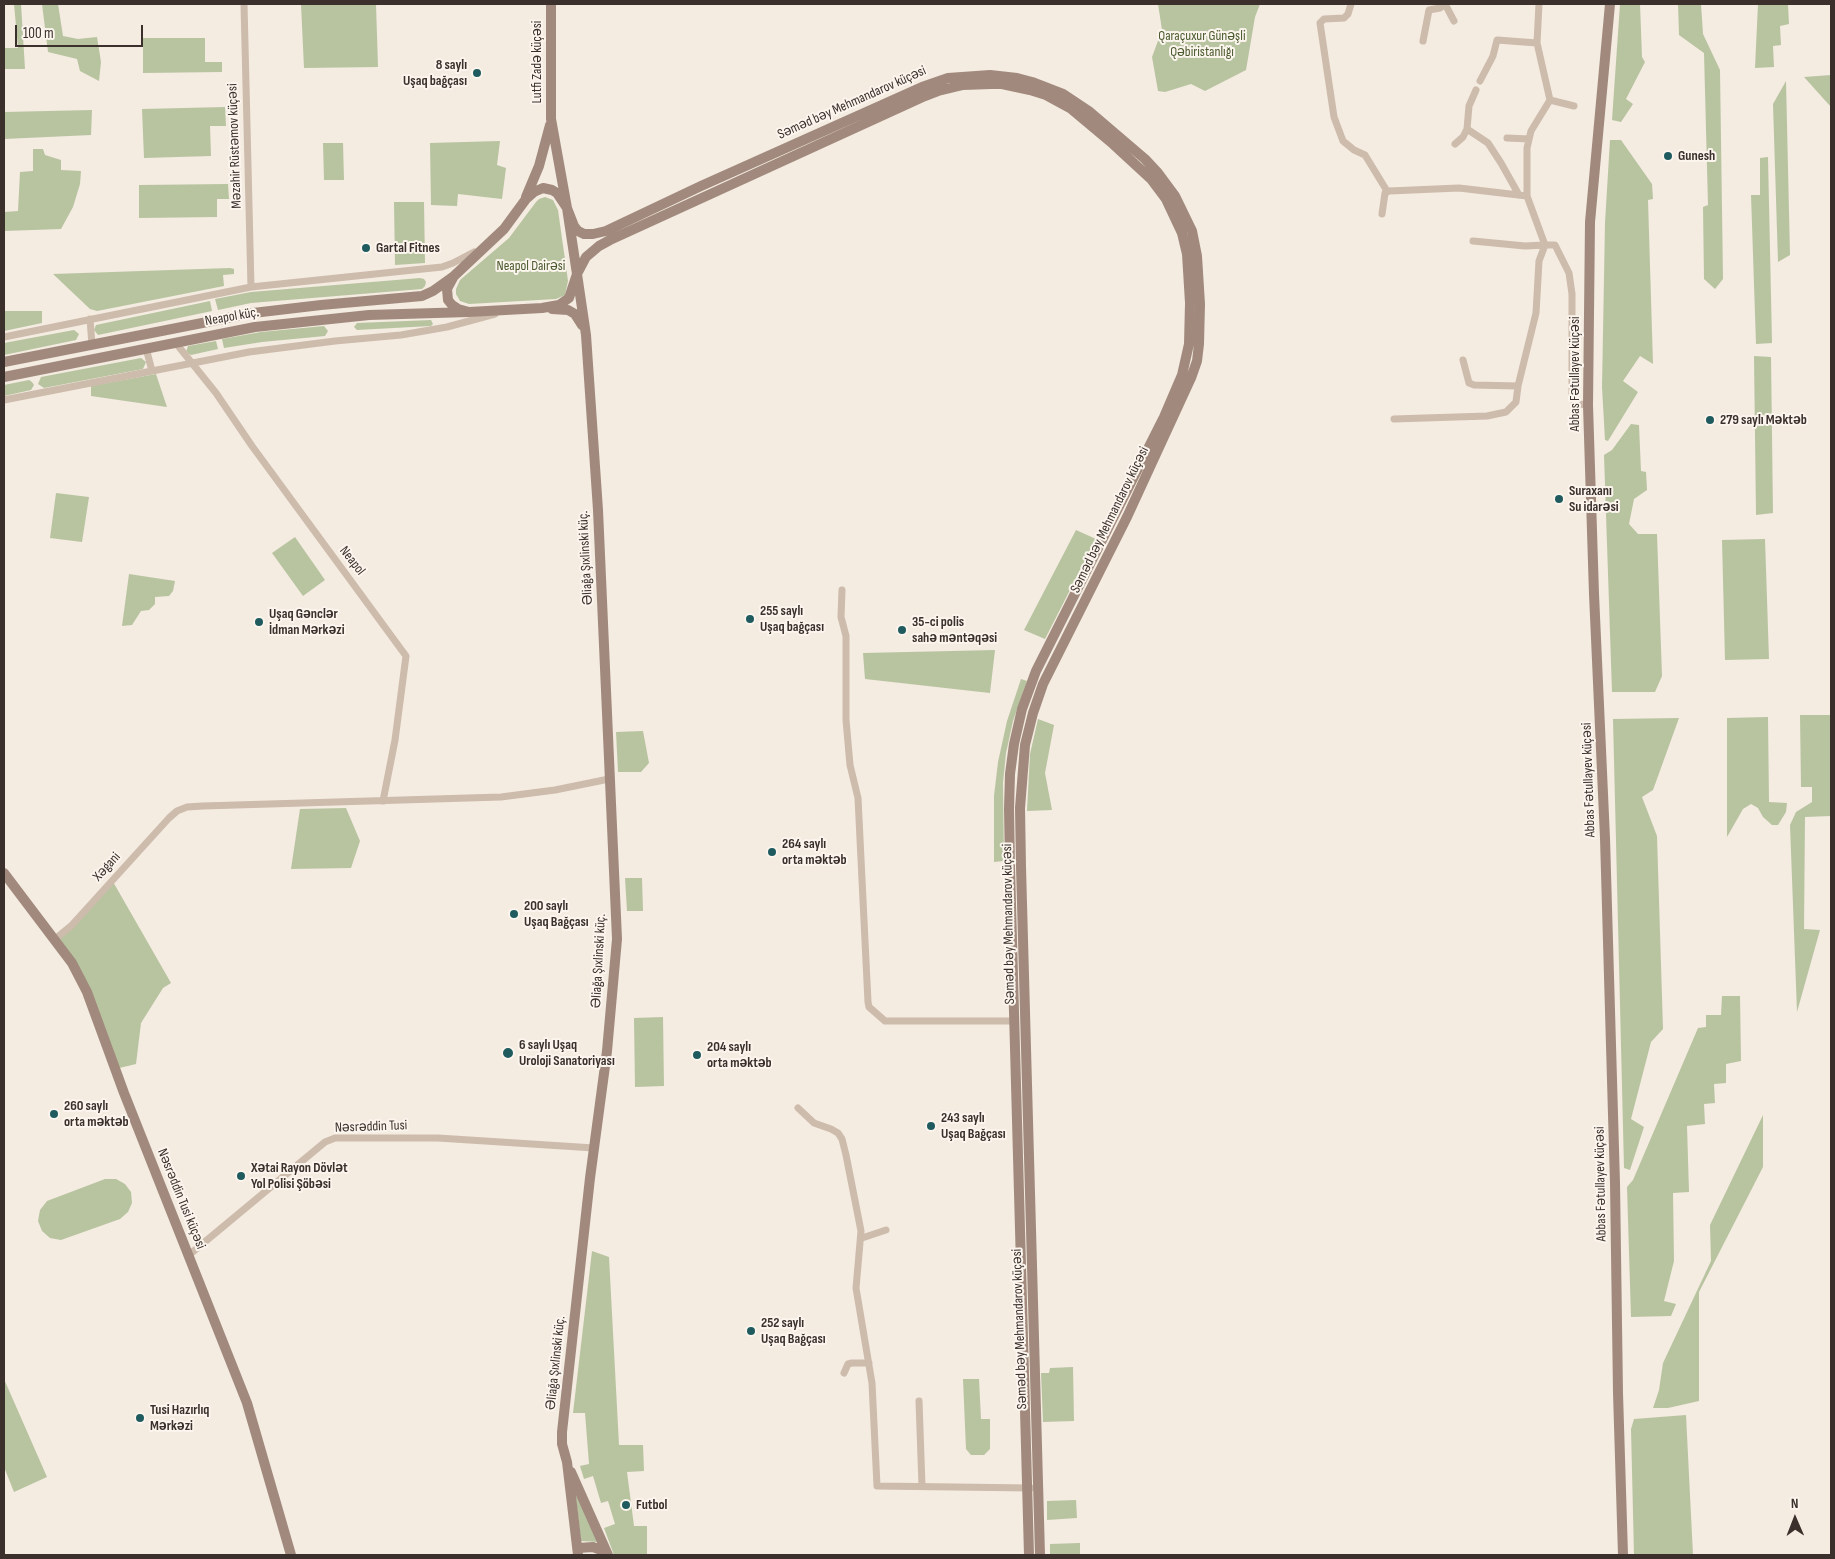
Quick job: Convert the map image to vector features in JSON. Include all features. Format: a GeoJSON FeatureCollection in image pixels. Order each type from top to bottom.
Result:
{"type":"FeatureCollection","features":[{"type":"Feature","properties":{"kind":"main road","name":"Lutfi Zadə küçəsi"},"geometry":{"type":"LineString","coordinates":[[551,4],[551,119]]}},
{"type":"Feature","properties":{"kind":"main road","name":"Abbas Fətullayev küçəsi"},"geometry":{"type":"LineString","coordinates":[[1610,4],[1590,222],[1588,405],[1605,838],[1623,1555]]}},
{"type":"Feature","properties":{"kind":"main road","name":"Səməd bəy Mehmandarov küçəsi"},"geometry":{"type":"LineString","coordinates":[[567,208],[578,231],[584,234],[606,231],[710,182],[934,82],[963,76],[1003,76],[1032,82],[1049,88],[1090,112],[1128,150],[1138,167],[1159,189],[1174,213],[1182,233],[1188,264],[1190,310],[1189,344],[1182,375],[1170,404],[1036,672],[1022,709],[1014,744],[1010,791],[1013,1021],[1029,1555]]}},
{"type":"Feature","properties":{"kind":"main road","name":"Səməd bəy Mehmandarov küçəsi"},"geometry":{"type":"LineString","coordinates":[[542,308],[565,302],[573,289],[577,274],[586,257],[610,240],[901,107],[950,88],[978,84],[1002,84],[1030,90],[1046,96],[1077,114],[1128,150],[1145,159],[1166,183],[1189,222],[1197,256],[1200,304],[1199,344],[1197,362],[1192,378],[1127,517],[1043,684],[1024,745],[1020,800],[1021,867],[1040,1555]]}},
{"type":"Feature","properties":{"kind":"main road","name":"Neapol küç."},"geometry":{"type":"LineString","coordinates":[[4,362],[253,313],[422,296],[433,292],[492,242],[513,218],[526,198],[539,166],[551,119]]}},
{"type":"Feature","properties":{"kind":"main road"},"geometry":{"type":"LineString","coordinates":[[551,119],[567,208]]}},
{"type":"Feature","properties":{"kind":"main road"},"geometry":{"type":"LineString","coordinates":[[526,198],[543,188],[552,190],[562,199],[567,208]]}},
{"type":"Feature","properties":{"kind":"main road","name":"Əliağa Şıxlinski küç."},"geometry":{"type":"LineString","coordinates":[[567,208],[586,335],[598,510],[616,953],[607,1051],[594,1148],[562,1432],[562,1444],[567,1462],[578,1552]]}},
{"type":"Feature","properties":{"kind":"main road"},"geometry":{"type":"LineString","coordinates":[[454,276],[448,289],[448,300],[458,309],[469,312]]}},
{"type":"Feature","properties":{"kind":"main road","name":"Neapol küç."},"geometry":{"type":"LineString","coordinates":[[4,377],[255,327],[334,317],[542,308]]}},
{"type":"Feature","properties":{"kind":"main road"},"geometry":{"type":"LineString","coordinates":[[542,308],[568,310],[575,314],[581,321],[586,335]]}},
{"type":"Feature","properties":{"kind":"main road","name":"Nəsrəddin Tusi küçəsi"},"geometry":{"type":"LineString","coordinates":[[4,873],[55,939],[80,976],[246,1403],[291,1555]]}},
{"type":"Feature","properties":{"kind":"main road"},"geometry":{"type":"LineString","coordinates":[[567,1462],[607,1555]]}},
{"type":"Feature","properties":{"kind":"main road"},"geometry":{"type":"LineString","coordinates":[[578,1552],[593,1547],[607,1555]]}},
{"type":"Feature","properties":{"kind":"street","name":"Məzahir Rüstəmov küçəsi"},"geometry":{"type":"LineString","coordinates":[[244,4],[251,287]]}},
{"type":"Feature","properties":{"kind":"street"},"geometry":{"type":"LineString","coordinates":[[1351,4],[1348,14],[1344,18],[1324,19],[1320,24],[1334,117],[1343,141],[1354,150],[1365,155],[1387,191],[1382,214]]}},
{"type":"Feature","properties":{"kind":"street"},"geometry":{"type":"LineString","coordinates":[[1423,41],[1429,10],[1440,8],[1445,4],[1454,21]]}},
{"type":"Feature","properties":{"kind":"street"},"geometry":{"type":"LineString","coordinates":[[1394,418],[1486,416],[1506,412],[1516,402],[1518,386],[1533,332],[1539,260],[1545,245],[1527,196],[1527,148],[1529,139],[1531,131],[1550,100],[1537,43],[1539,4]]}},
{"type":"Feature","properties":{"kind":"street"},"geometry":{"type":"LineString","coordinates":[[1480,81],[1493,56],[1497,40],[1537,43]]}},
{"type":"Feature","properties":{"kind":"street"},"geometry":{"type":"LineString","coordinates":[[1455,144],[1467,129],[1470,106],[1476,90]]}},
{"type":"Feature","properties":{"kind":"street"},"geometry":{"type":"LineString","coordinates":[[1550,100],[1574,106]]}},
{"type":"Feature","properties":{"kind":"street"},"geometry":{"type":"LineString","coordinates":[[1467,129],[1488,143],[1519,195]]}},
{"type":"Feature","properties":{"kind":"street"},"geometry":{"type":"LineString","coordinates":[[1507,138],[1529,139]]}},
{"type":"Feature","properties":{"kind":"street"},"geometry":{"type":"LineString","coordinates":[[1387,191],[1459,188],[1527,196]]}},
{"type":"Feature","properties":{"kind":"street"},"geometry":{"type":"LineString","coordinates":[[1473,241],[1525,246],[1555,245],[1568,273],[1572,294],[1572,396],[1578,404],[1588,405]]}},
{"type":"Feature","properties":{"kind":"street"},"geometry":{"type":"LineString","coordinates":[[4,337],[251,287],[442,267],[466,257],[492,242]]}},
{"type":"Feature","properties":{"kind":"street"},"geometry":{"type":"LineString","coordinates":[[4,400],[288,346],[401,335],[447,327],[510,310]]}},
{"type":"Feature","properties":{"kind":"street"},"geometry":{"type":"LineString","coordinates":[[90,319],[92,345]]}},
{"type":"Feature","properties":{"kind":"street","name":"Neapol"},"geometry":{"type":"LineString","coordinates":[[175,342],[216,393],[258,454],[406,656],[395,740],[383,801]]}},
{"type":"Feature","properties":{"kind":"street"},"geometry":{"type":"LineString","coordinates":[[146,348],[152,371]]}},
{"type":"Feature","properties":{"kind":"street"},"geometry":{"type":"LineString","coordinates":[[1463,360],[1469,383],[1474,385],[1518,386]]}},
{"type":"Feature","properties":{"kind":"street"},"geometry":{"type":"LineString","coordinates":[[842,590],[841,617],[846,636],[846,720],[850,765],[858,798],[869,1007],[885,1021],[1013,1021]]}},
{"type":"Feature","properties":{"kind":"street"},"geometry":{"type":"LineString","coordinates":[[383,801],[509,797],[609,779]]}},
{"type":"Feature","properties":{"kind":"street","name":"Xəgani"},"geometry":{"type":"LineString","coordinates":[[55,939],[71,926],[168,818],[177,811],[203,806],[383,801]]}},
{"type":"Feature","properties":{"kind":"street"},"geometry":{"type":"LineString","coordinates":[[798,1108],[814,1123],[838,1133],[842,1139],[860,1220],[862,1238],[856,1288],[869,1363],[874,1410],[877,1486],[1039,1488]]}},
{"type":"Feature","properties":{"kind":"street","name":"Nəsrəddin Tusi"},"geometry":{"type":"LineString","coordinates":[[189,1255],[325,1142],[334,1138],[438,1138],[594,1148]]}},
{"type":"Feature","properties":{"kind":"street"},"geometry":{"type":"LineString","coordinates":[[862,1238],[886,1230]]}},
{"type":"Feature","properties":{"kind":"street"},"geometry":{"type":"LineString","coordinates":[[844,1373],[848,1364],[869,1363]]}},
{"type":"Feature","properties":{"kind":"street"},"geometry":{"type":"LineString","coordinates":[[919,1401],[922,1486]]}},
{"type":"Feature","properties":{"kind":"green space"},"geometry":{"type":"Polygon","coordinates":[[[14,4],[21,4],[25,69],[4,69],[4,48],[18,48],[14,4]]]}},
{"type":"Feature","properties":{"kind":"green space"},"geometry":{"type":"Polygon","coordinates":[[[42,4],[58,4],[63,36],[78,39],[97,37],[101,62],[99,81],[80,71],[77,59],[48,52],[42,4]]]}},
{"type":"Feature","properties":{"kind":"green space"},"geometry":{"type":"Polygon","coordinates":[[[301,4],[376,4],[378,67],[304,68],[301,4]]]}},
{"type":"Feature","properties":{"kind":"green space","name":"Qaraçuxur Günəşli Qəbiristanlığı"},"geometry":{"type":"Polygon","coordinates":[[[1158,4],[1260,4],[1255,17],[1246,70],[1205,91],[1191,84],[1165,92],[1158,91],[1152,57],[1162,30],[1158,4]]]}},
{"type":"Feature","properties":{"kind":"green space"},"geometry":{"type":"Polygon","coordinates":[[[1620,4],[1640,4],[1642,57],[1645,62],[1626,99],[1633,104],[1621,122],[1612,120],[1620,4]]]}},
{"type":"Feature","properties":{"kind":"green space"},"geometry":{"type":"Polygon","coordinates":[[[1678,4],[1701,4],[1703,34],[1720,70],[1723,279],[1715,289],[1704,279],[1703,207],[1708,205],[1704,53],[1679,35],[1678,4]]]}},
{"type":"Feature","properties":{"kind":"green space"},"geometry":{"type":"Polygon","coordinates":[[[1758,4],[1788,4],[1789,24],[1780,26],[1781,45],[1773,46],[1774,67],[1755,68],[1758,4]]]}},
{"type":"Feature","properties":{"kind":"green space"},"geometry":{"type":"Polygon","coordinates":[[[143,38],[205,38],[205,62],[222,62],[222,72],[143,73],[143,38]]]}},
{"type":"Feature","properties":{"kind":"green space"},"geometry":{"type":"Polygon","coordinates":[[[1831,75],[1831,107],[1804,77],[1831,75]]]}},
{"type":"Feature","properties":{"kind":"green space"},"geometry":{"type":"Polygon","coordinates":[[[1786,81],[1790,255],[1778,262],[1773,104],[1786,81]]]}},
{"type":"Feature","properties":{"kind":"green space"},"geometry":{"type":"Polygon","coordinates":[[[225,107],[226,126],[210,126],[211,156],[144,158],[142,109],[225,107]]]}},
{"type":"Feature","properties":{"kind":"green space"},"geometry":{"type":"Polygon","coordinates":[[[92,110],[91,135],[4,139],[4,112],[92,110]]]}},
{"type":"Feature","properties":{"kind":"green space"},"geometry":{"type":"Polygon","coordinates":[[[1610,140],[1621,140],[1652,184],[1653,199],[1648,200],[1653,364],[1640,356],[1623,381],[1638,392],[1608,441],[1605,440],[1602,387],[1605,223],[1610,140]]]}},
{"type":"Feature","properties":{"kind":"green space"},"geometry":{"type":"Polygon","coordinates":[[[500,141],[497,165],[506,168],[502,199],[458,194],[457,206],[431,205],[430,143],[500,141]]]}},
{"type":"Feature","properties":{"kind":"green space"},"geometry":{"type":"Polygon","coordinates":[[[323,143],[343,143],[344,180],[324,180],[323,143]]]}},
{"type":"Feature","properties":{"kind":"green space"},"geometry":{"type":"Polygon","coordinates":[[[33,149],[43,149],[45,155],[61,160],[61,170],[81,171],[80,184],[73,207],[61,229],[4,231],[4,212],[18,211],[20,172],[33,171],[33,149]]]}},
{"type":"Feature","properties":{"kind":"green space"},"geometry":{"type":"Polygon","coordinates":[[[1768,157],[1772,343],[1756,344],[1751,195],[1760,195],[1760,158],[1768,157]]]}},
{"type":"Feature","properties":{"kind":"green space"},"geometry":{"type":"Polygon","coordinates":[[[228,184],[229,199],[217,199],[217,217],[139,218],[139,185],[228,184]]]}},
{"type":"Feature","properties":{"kind":"green space","name":"Neapol Dairəsi"},"geometry":{"type":"Polygon","coordinates":[[[545,197],[553,200],[558,210],[568,281],[565,295],[556,299],[469,304],[460,301],[456,294],[456,289],[460,280],[509,238],[536,202],[545,197]]]}},
{"type":"Feature","properties":{"kind":"green space"},"geometry":{"type":"Polygon","coordinates":[[[394,202],[424,202],[425,263],[395,265],[394,202]]]}},
{"type":"Feature","properties":{"kind":"green space"},"geometry":{"type":"Polygon","coordinates":[[[234,269],[234,274],[223,275],[224,286],[97,311],[90,309],[53,274],[234,269]]]}},
{"type":"Feature","properties":{"kind":"green space"},"geometry":{"type":"Polygon","coordinates":[[[420,278],[426,282],[422,289],[251,303],[218,310],[215,299],[251,292],[420,278]]]}},
{"type":"Feature","properties":{"kind":"green space"},"geometry":{"type":"Polygon","coordinates":[[[210,301],[212,311],[98,335],[94,330],[96,325],[210,301]]]}},
{"type":"Feature","properties":{"kind":"green space"},"geometry":{"type":"Polygon","coordinates":[[[4,311],[42,311],[42,323],[4,331],[4,311]]]}},
{"type":"Feature","properties":{"kind":"green space"},"geometry":{"type":"Polygon","coordinates":[[[431,320],[433,324],[431,326],[357,330],[354,327],[357,323],[431,320]]]}},
{"type":"Feature","properties":{"kind":"green space"},"geometry":{"type":"Polygon","coordinates":[[[324,326],[328,331],[325,336],[224,348],[222,339],[261,332],[324,326]]]}},
{"type":"Feature","properties":{"kind":"green space"},"geometry":{"type":"Polygon","coordinates":[[[74,330],[79,334],[76,340],[4,355],[4,343],[74,330]]]}},
{"type":"Feature","properties":{"kind":"green space"},"geometry":{"type":"Polygon","coordinates":[[[216,341],[218,349],[191,355],[186,352],[188,346],[216,341]]]}},
{"type":"Feature","properties":{"kind":"green space"},"geometry":{"type":"Polygon","coordinates":[[[1754,356],[1771,357],[1773,513],[1756,515],[1754,356]]]}},
{"type":"Feature","properties":{"kind":"green space"},"geometry":{"type":"Polygon","coordinates":[[[141,358],[146,362],[143,369],[44,388],[38,384],[41,377],[141,358]]]}},
{"type":"Feature","properties":{"kind":"green space"},"geometry":{"type":"Polygon","coordinates":[[[156,374],[167,407],[91,396],[91,386],[156,374]]]}},
{"type":"Feature","properties":{"kind":"green space"},"geometry":{"type":"Polygon","coordinates":[[[29,380],[34,385],[31,390],[4,396],[4,385],[29,380]]]}},
{"type":"Feature","properties":{"kind":"green space"},"geometry":{"type":"Polygon","coordinates":[[[1631,424],[1639,425],[1641,471],[1646,472],[1647,490],[1634,499],[1629,524],[1638,534],[1657,534],[1662,676],[1655,692],[1612,692],[1604,455],[1612,450],[1631,424]]]}},
{"type":"Feature","properties":{"kind":"green space"},"geometry":{"type":"Polygon","coordinates":[[[56,493],[89,497],[82,542],[50,538],[56,493]]]}},
{"type":"Feature","properties":{"kind":"green space"},"geometry":{"type":"Polygon","coordinates":[[[1076,530],[1096,539],[1045,639],[1024,630],[1076,530]]]}},
{"type":"Feature","properties":{"kind":"green space"},"geometry":{"type":"Polygon","coordinates":[[[295,537],[325,580],[303,596],[272,553],[295,537]]]}},
{"type":"Feature","properties":{"kind":"green space"},"geometry":{"type":"Polygon","coordinates":[[[1765,539],[1769,659],[1725,660],[1722,540],[1765,539]]]}},
{"type":"Feature","properties":{"kind":"green space"},"geometry":{"type":"Polygon","coordinates":[[[129,574],[175,581],[173,591],[169,596],[155,597],[155,604],[149,610],[141,611],[132,625],[122,626],[129,574]]]}},
{"type":"Feature","properties":{"kind":"green space"},"geometry":{"type":"Polygon","coordinates":[[[995,650],[990,693],[865,679],[863,653],[995,650]]]}},
{"type":"Feature","properties":{"kind":"green space"},"geometry":{"type":"Polygon","coordinates":[[[1021,679],[1027,681],[1013,721],[1006,753],[1003,783],[1004,861],[994,862],[994,796],[998,762],[1007,721],[1021,679]]]}},
{"type":"Feature","properties":{"kind":"green space"},"geometry":{"type":"Polygon","coordinates":[[[1800,715],[1831,715],[1831,816],[1805,817],[1804,929],[1820,930],[1797,1012],[1790,825],[1796,812],[1812,802],[1812,787],[1801,787],[1800,715]]]}},
{"type":"Feature","properties":{"kind":"green space"},"geometry":{"type":"Polygon","coordinates":[[[1768,717],[1769,802],[1787,803],[1786,812],[1778,825],[1772,825],[1763,817],[1758,808],[1751,804],[1743,809],[1727,837],[1727,718],[1768,717]]]}},
{"type":"Feature","properties":{"kind":"green space"},"geometry":{"type":"Polygon","coordinates":[[[1679,718],[1653,790],[1642,797],[1657,836],[1663,1029],[1651,1042],[1631,1119],[1644,1127],[1630,1170],[1624,1168],[1613,719],[1679,718]]]}},
{"type":"Feature","properties":{"kind":"green space"},"geometry":{"type":"Polygon","coordinates":[[[1038,719],[1054,725],[1045,773],[1052,810],[1027,811],[1030,754],[1038,719]]]}},
{"type":"Feature","properties":{"kind":"green space"},"geometry":{"type":"Polygon","coordinates":[[[643,731],[649,763],[641,772],[618,772],[616,732],[643,731]]]}},
{"type":"Feature","properties":{"kind":"green space"},"geometry":{"type":"Polygon","coordinates":[[[346,808],[360,841],[351,868],[291,869],[300,809],[346,808]]]}},
{"type":"Feature","properties":{"kind":"green space"},"geometry":{"type":"Polygon","coordinates":[[[625,878],[642,878],[643,911],[627,911],[625,878]]]}},
{"type":"Feature","properties":{"kind":"green space"},"geometry":{"type":"Polygon","coordinates":[[[112,880],[171,983],[163,988],[141,1023],[136,1064],[115,1069],[99,1023],[55,939],[112,880]]]}},
{"type":"Feature","properties":{"kind":"green space"},"geometry":{"type":"Polygon","coordinates":[[[1722,996],[1740,996],[1741,1061],[1726,1064],[1726,1083],[1714,1084],[1715,1103],[1704,1104],[1705,1124],[1687,1126],[1689,1192],[1673,1193],[1674,1261],[1664,1301],[1676,1304],[1671,1316],[1631,1317],[1627,1187],[1633,1180],[1698,1028],[1706,1027],[1706,1015],[1721,1015],[1722,996]]]}},
{"type":"Feature","properties":{"kind":"green space"},"geometry":{"type":"Polygon","coordinates":[[[663,1017],[664,1086],[635,1087],[634,1018],[663,1017]]]}},
{"type":"Feature","properties":{"kind":"green space"},"geometry":{"type":"Polygon","coordinates":[[[1763,1115],[1763,1167],[1699,1292],[1699,1401],[1668,1408],[1653,1408],[1659,1390],[1663,1363],[1711,1261],[1710,1225],[1763,1115]]]}},
{"type":"Feature","properties":{"kind":"green space"},"geometry":{"type":"Polygon","coordinates":[[[105,1179],[116,1179],[125,1184],[131,1192],[132,1203],[128,1212],[120,1219],[61,1240],[50,1238],[42,1231],[38,1221],[40,1210],[47,1201],[105,1179]]]}},
{"type":"Feature","properties":{"kind":"green space"},"geometry":{"type":"Polygon","coordinates":[[[592,1251],[609,1257],[619,1445],[643,1445],[644,1471],[627,1472],[634,1526],[647,1526],[647,1555],[614,1555],[604,1528],[615,1524],[608,1501],[601,1503],[593,1476],[584,1479],[580,1466],[589,1464],[585,1413],[573,1413],[592,1251]]]}},
{"type":"Feature","properties":{"kind":"green space"},"geometry":{"type":"Polygon","coordinates":[[[1073,1367],[1074,1421],[1043,1422],[1041,1373],[1049,1373],[1050,1368],[1073,1367]]]}},
{"type":"Feature","properties":{"kind":"green space"},"geometry":{"type":"Polygon","coordinates":[[[4,1379],[47,1477],[14,1492],[4,1467],[4,1379]]]}},
{"type":"Feature","properties":{"kind":"green space"},"geometry":{"type":"Polygon","coordinates":[[[963,1379],[979,1379],[981,1419],[990,1419],[990,1449],[984,1455],[971,1455],[966,1449],[963,1379]]]}},
{"type":"Feature","properties":{"kind":"green space"},"geometry":{"type":"Polygon","coordinates":[[[1686,1415],[1693,1555],[1634,1555],[1631,1429],[1634,1419],[1686,1415]]]}},
{"type":"Feature","properties":{"kind":"green space"},"geometry":{"type":"Polygon","coordinates":[[[575,1490],[599,1542],[581,1541],[575,1490]]]}},
{"type":"Feature","properties":{"kind":"green space"},"geometry":{"type":"Polygon","coordinates":[[[1076,1500],[1077,1518],[1047,1520],[1047,1501],[1076,1500]]]}},
{"type":"Feature","properties":{"kind":"green space"},"geometry":{"type":"Polygon","coordinates":[[[1080,1543],[1080,1555],[1050,1555],[1050,1544],[1080,1543]]]}},
{"type":"Feature","properties":{"kind":"place","name":"8 saylı Uşaq bağçası"},"geometry":{"type":"Point","coordinates":[477,73]}},
{"type":"Feature","properties":{"kind":"place","name":"Gunesh"},"geometry":{"type":"Point","coordinates":[1668,156]}},
{"type":"Feature","properties":{"kind":"place","name":"Gartal Fitnes"},"geometry":{"type":"Point","coordinates":[366,248]}},
{"type":"Feature","properties":{"kind":"place","name":"279 saylı Məktəb"},"geometry":{"type":"Point","coordinates":[1710,420]}},
{"type":"Feature","properties":{"kind":"place","name":"Suraxanı Su idarəsi"},"geometry":{"type":"Point","coordinates":[1559,499]}},
{"type":"Feature","properties":{"kind":"place","name":"255 saylı Uşaq bağçası"},"geometry":{"type":"Point","coordinates":[750,619]}},
{"type":"Feature","properties":{"kind":"place","name":"Uşaq Gənclər İdman Mərkəzi"},"geometry":{"type":"Point","coordinates":[259,622]}},
{"type":"Feature","properties":{"kind":"place","name":"35-ci polis sahə məntəqəsi"},"geometry":{"type":"Point","coordinates":[902,630]}},
{"type":"Feature","properties":{"kind":"place","name":"264 saylı orta məktəb"},"geometry":{"type":"Point","coordinates":[772,852]}},
{"type":"Feature","properties":{"kind":"place","name":"200 saylı Uşaq Bağçası"},"geometry":{"type":"Point","coordinates":[514,914]}},
{"type":"Feature","properties":{"kind":"place","name":"6 saylı Uşaq Uroloji Sanatoriyası"},"geometry":{"type":"Point","coordinates":[508,1053]}},
{"type":"Feature","properties":{"kind":"place","name":"204 saylı orta məktəb"},"geometry":{"type":"Point","coordinates":[697,1055]}},
{"type":"Feature","properties":{"kind":"place","name":"260 saylı orta məktəb"},"geometry":{"type":"Point","coordinates":[54,1114]}},
{"type":"Feature","properties":{"kind":"place","name":"243 saylı Uşaq Bağçası"},"geometry":{"type":"Point","coordinates":[931,1126]}},
{"type":"Feature","properties":{"kind":"place","name":"Xətai Rayon Dövlət Yol Polisi Şöbəsi"},"geometry":{"type":"Point","coordinates":[241,1176]}},
{"type":"Feature","properties":{"kind":"place","name":"252 saylı Uşaq Bağçası"},"geometry":{"type":"Point","coordinates":[751,1331]}},
{"type":"Feature","properties":{"kind":"place","name":"Tusi Hazırlıq Mərkəzi"},"geometry":{"type":"Point","coordinates":[140,1418]}},
{"type":"Feature","properties":{"kind":"place","name":"Futbol"},"geometry":{"type":"Point","coordinates":[626,1505]}}]}
